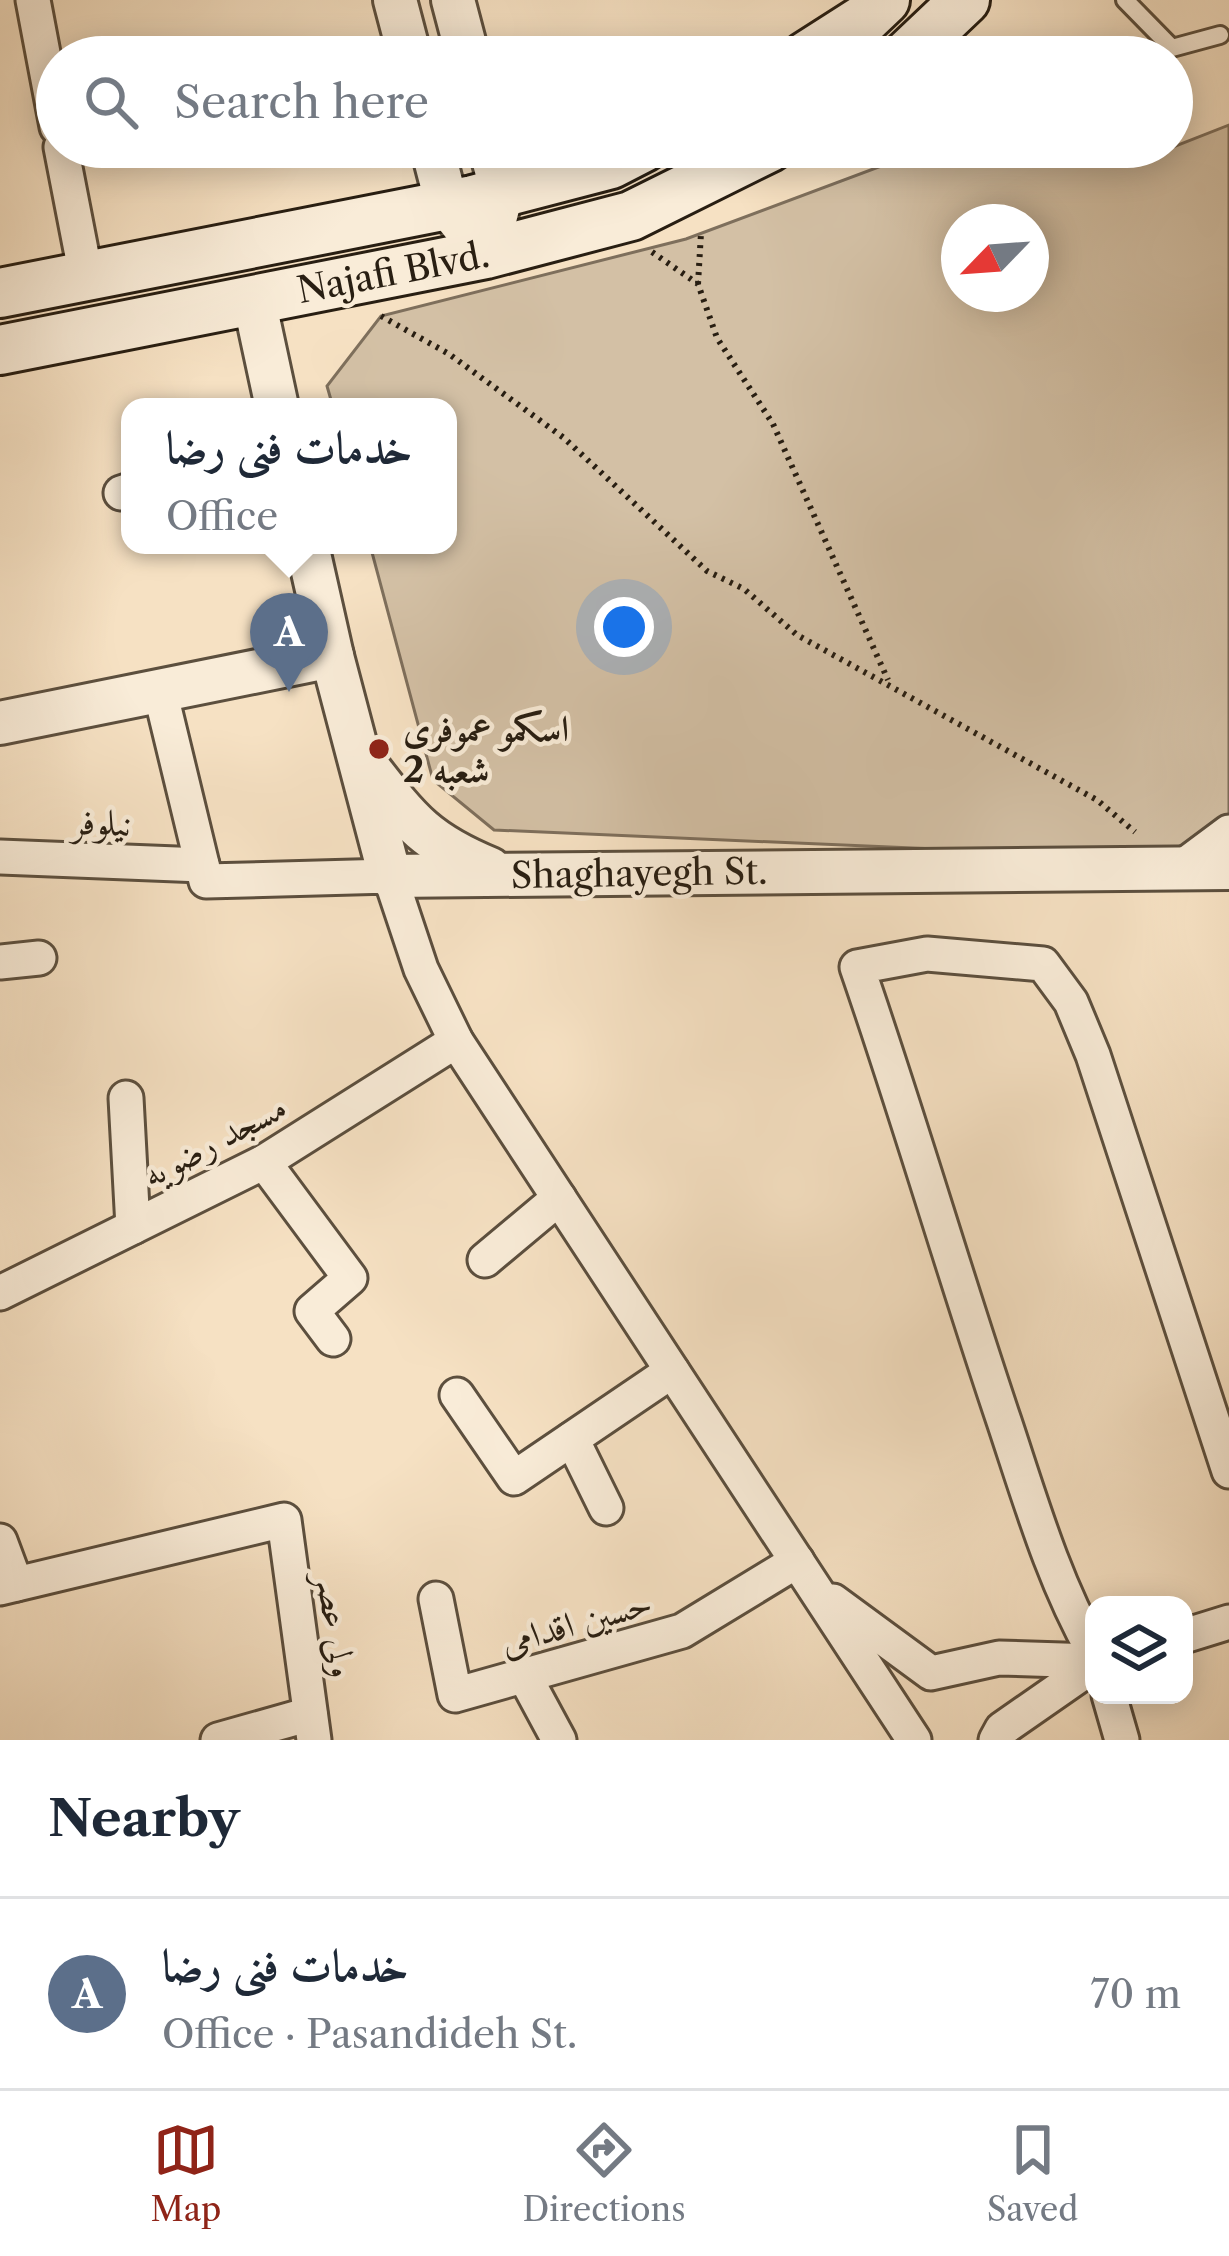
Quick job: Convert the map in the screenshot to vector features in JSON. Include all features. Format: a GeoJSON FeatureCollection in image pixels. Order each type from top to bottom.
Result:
{"type":"FeatureCollection","features":[{"type":"Feature","properties":{"kind":"main road"},"geometry":{"type":"LineString","coordinates":[[838,36],[885,0]]}},
{"type":"Feature","properties":{"kind":"main road"},"geometry":{"type":"LineString","coordinates":[[927,36],[965,0]]}},
{"type":"Feature","properties":{"kind":"main road","name":"Najafi Blvd."},"geometry":{"type":"LineString","coordinates":[[0,293],[447,205],[496,170],[534,168]]}},
{"type":"Feature","properties":{"kind":"main road","name":"Najafi Blvd."},"geometry":{"type":"LineString","coordinates":[[0,350],[487,254],[631,216],[728,168]]}},
{"type":"Feature","properties":{"kind":"main road"},"geometry":{"type":"LineString","coordinates":[[242,245],[254,300]]}},
{"type":"Feature","properties":{"kind":"street"},"geometry":{"type":"LineString","coordinates":[[33,0],[40,36]]}},
{"type":"Feature","properties":{"kind":"street"},"geometry":{"type":"LineString","coordinates":[[395,0],[404,36]]}},
{"type":"Feature","properties":{"kind":"street"},"geometry":{"type":"LineString","coordinates":[[453,0],[462,36]]}},
{"type":"Feature","properties":{"kind":"street"},"geometry":{"type":"LineString","coordinates":[[65,168],[86,276]]}},
{"type":"Feature","properties":{"kind":"street"},"geometry":{"type":"LineString","coordinates":[[439,168],[447,205],[487,254]]}},
{"type":"Feature","properties":{"kind":"street"},"geometry":{"type":"LineString","coordinates":[[487,254],[496,170]]}},
{"type":"Feature","properties":{"kind":"street"},"geometry":{"type":"LineString","coordinates":[[254,300],[275,398]]}},
{"type":"Feature","properties":{"kind":"street"},"geometry":{"type":"LineString","coordinates":[[310,554],[390,876],[421,969],[456,1041],[914,1740]]}},
{"type":"Feature","properties":{"kind":"street"},"geometry":{"type":"LineString","coordinates":[[0,723],[332,656]]}},
{"type":"Feature","properties":{"kind":"street"},"geometry":{"type":"LineString","coordinates":[[160,691],[202,865]]}},
{"type":"Feature","properties":{"kind":"street"},"geometry":{"type":"LineString","coordinates":[[358,754],[416,829],[453,854],[502,874]]}},
{"type":"Feature","properties":{"kind":"street"},"geometry":{"type":"LineString","coordinates":[[1178,870],[1229,832]]}},
{"type":"Feature","properties":{"kind":"street","name":"نیلوفر"},"geometry":{"type":"LineString","coordinates":[[0,857],[202,865],[206,881],[390,876]]}},
{"type":"Feature","properties":{"kind":"street","name":"Shaghayegh St."},"geometry":{"type":"LineString","coordinates":[[390,876],[1229,868]]}},
{"type":"Feature","properties":{"kind":"street"},"geometry":{"type":"LineString","coordinates":[[1085,1636],[1025,1485],[857,967],[927,954],[1043,964],[1071,1002],[1093,1055],[1229,1471]]}},
{"type":"Feature","properties":{"kind":"street"},"geometry":{"type":"LineString","coordinates":[[0,962],[39,958]]}},
{"type":"Feature","properties":{"kind":"street","name":"مسجد رضویه"},"geometry":{"type":"LineString","coordinates":[[0,1293],[264,1162],[456,1041]]}},
{"type":"Feature","properties":{"kind":"street"},"geometry":{"type":"LineString","coordinates":[[126,1098],[133,1227]]}},
{"type":"Feature","properties":{"kind":"street"},"geometry":{"type":"LineString","coordinates":[[264,1162],[350,1278],[312,1311],[333,1340]]}},
{"type":"Feature","properties":{"kind":"street"},"geometry":{"type":"LineString","coordinates":[[485,1259],[559,1198]]}},
{"type":"Feature","properties":{"kind":"street"},"geometry":{"type":"LineString","coordinates":[[457,1395],[514,1478],[672,1371]]}},
{"type":"Feature","properties":{"kind":"street"},"geometry":{"type":"LineString","coordinates":[[572,1439],[606,1508]]}},
{"type":"Feature","properties":{"kind":"street","name":"ولی عصر"},"geometry":{"type":"LineString","coordinates":[[8,1586],[284,1520],[312,1727]]}},
{"type":"Feature","properties":{"kind":"street"},"geometry":{"type":"LineString","coordinates":[[0,1540],[8,1586]]}},
{"type":"Feature","properties":{"kind":"street"},"geometry":{"type":"LineString","coordinates":[[806,1574],[931,1673],[999,1658],[1085,1663]]}},
{"type":"Feature","properties":{"kind":"street","name":"حسین اقدامی"},"geometry":{"type":"LineString","coordinates":[[436,1600],[455,1695],[682,1631],[806,1574]]}},
{"type":"Feature","properties":{"kind":"street"},"geometry":{"type":"LineString","coordinates":[[1193,1633],[1229,1622]]}},
{"type":"Feature","properties":{"kind":"street"},"geometry":{"type":"LineString","coordinates":[[996,1740],[1002,1730],[1085,1670]]}},
{"type":"Feature","properties":{"kind":"street"},"geometry":{"type":"LineString","coordinates":[[526,1677],[559,1740]]}},
{"type":"Feature","properties":{"kind":"street"},"geometry":{"type":"LineString","coordinates":[[1112,1704],[1122,1740]]}},
{"type":"Feature","properties":{"kind":"street"},"geometry":{"type":"LineString","coordinates":[[218,1740],[312,1727]]}},
{"type":"Feature","properties":{"kind":"lane"},"geometry":{"type":"LineString","coordinates":[[1125,0],[1160,36]]}},
{"type":"Feature","properties":{"kind":"lane"},"geometry":{"type":"LineString","coordinates":[[1193,42],[1220,34]]}},
{"type":"Feature","properties":{"kind":"path"},"geometry":{"type":"LineString","coordinates":[[701,233],[698,284],[717,338],[773,424],[890,683]]}},
{"type":"Feature","properties":{"kind":"path"},"geometry":{"type":"LineString","coordinates":[[648,248],[698,284]]}},
{"type":"Feature","properties":{"kind":"path"},"geometry":{"type":"LineString","coordinates":[[381,316],[449,354],[564,438],[707,572],[744,589],[797,635],[1097,800],[1178,870]]}},
{"type":"Feature","properties":{"kind":"shaded area"},"geometry":{"type":"Polygon","coordinates":[[[1229,125],[1229,819],[1166,859],[494,830],[433,780],[372,554],[457,554],[457,398],[330,398],[327,386],[381,316],[686,239],[876,168],[1193,168],[1193,139],[1229,125]]]}},
{"type":"Feature","properties":{"kind":"place","name":"خدمات فنی رضا"},"geometry":{"type":"Point","coordinates":[289,692]}},
{"type":"Feature","properties":{"kind":"place","name":"اسکمو عموفری شعبه 2"},"geometry":{"type":"Point","coordinates":[379,749]}}]}
